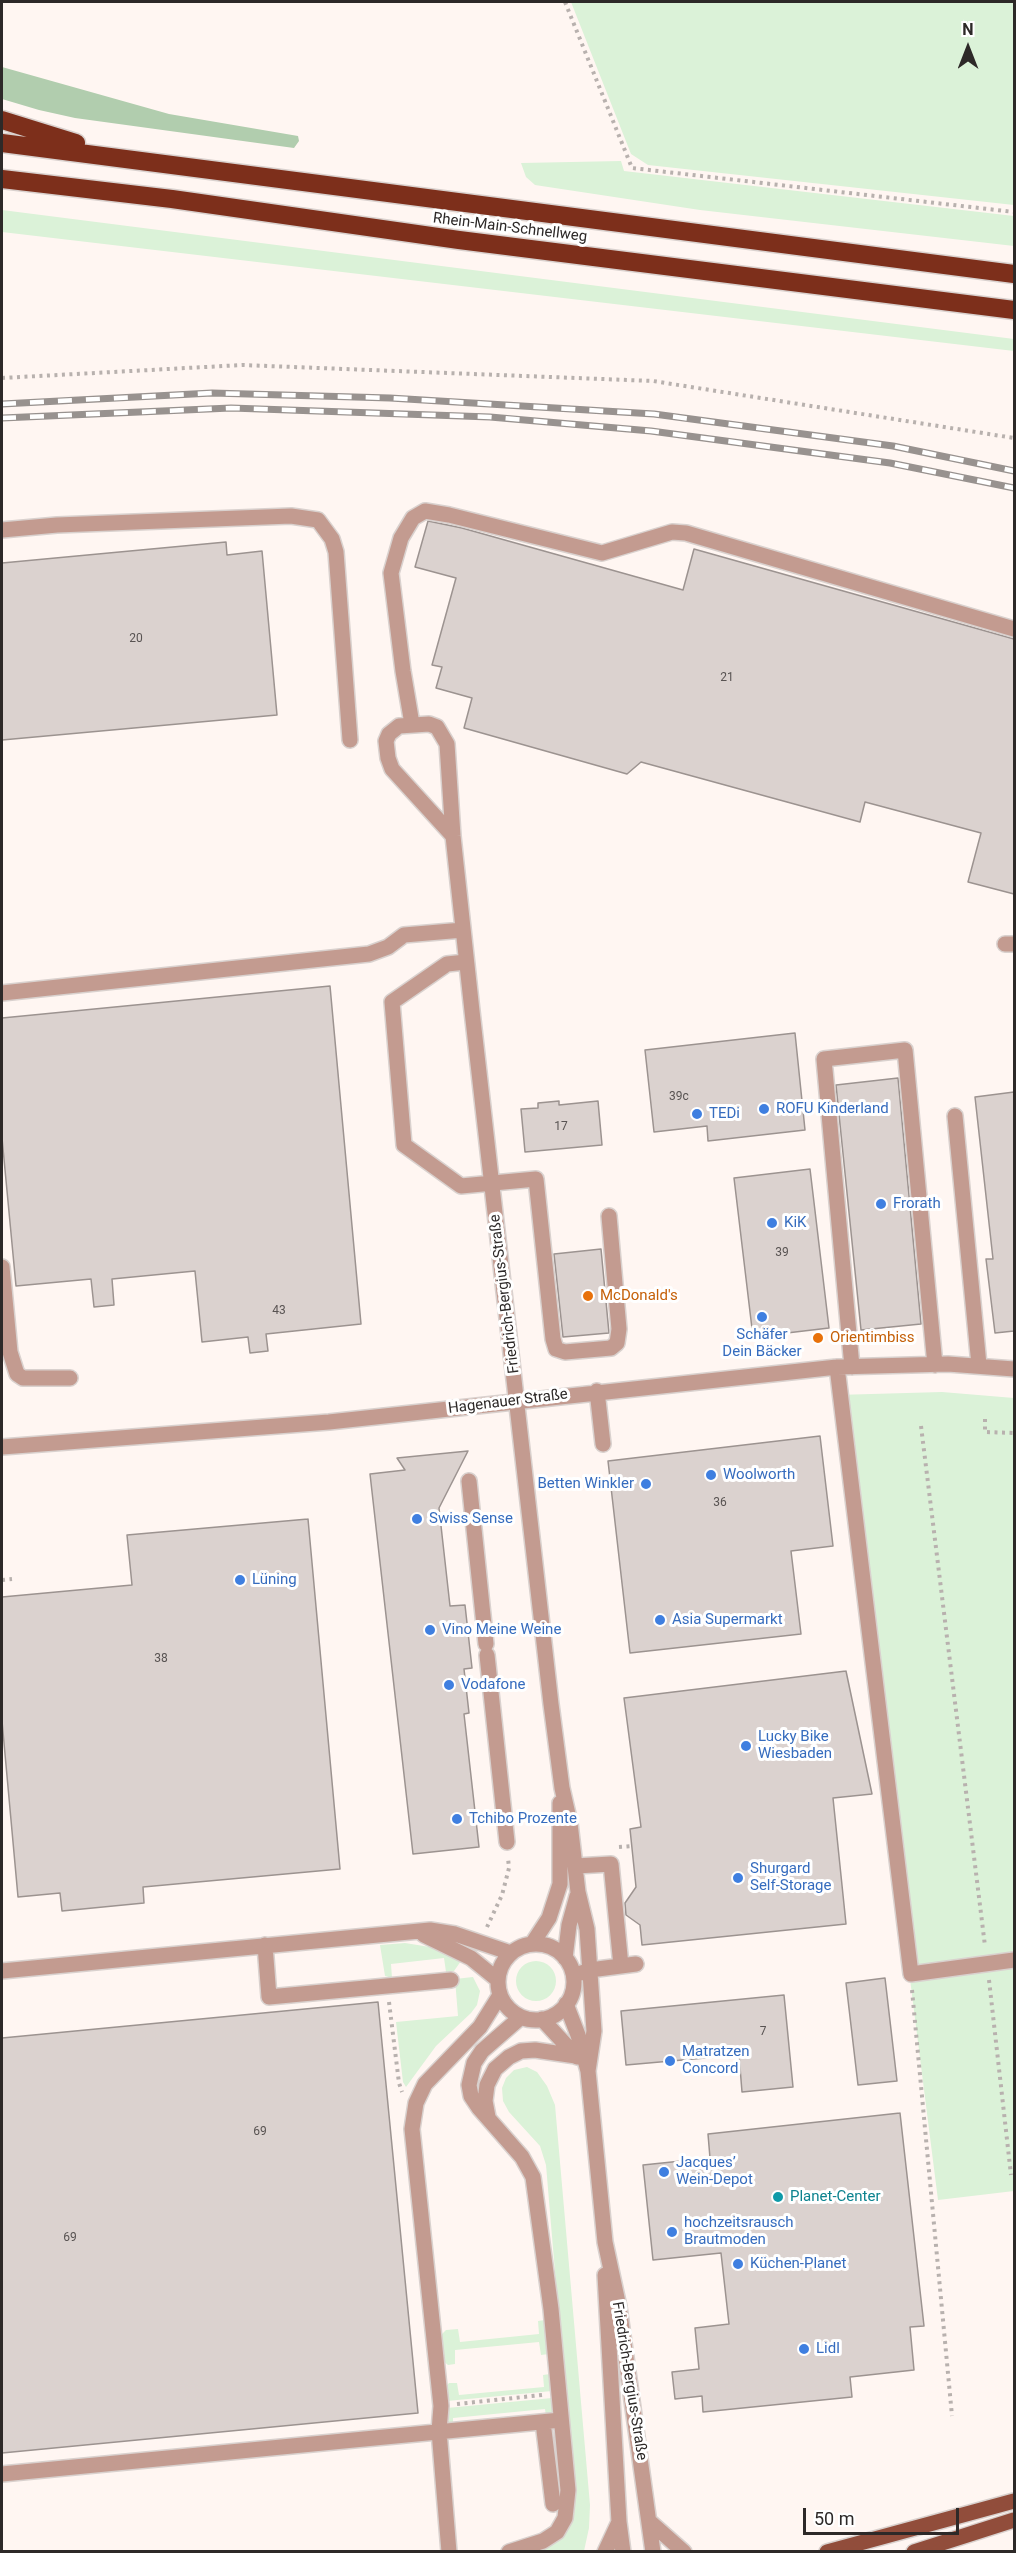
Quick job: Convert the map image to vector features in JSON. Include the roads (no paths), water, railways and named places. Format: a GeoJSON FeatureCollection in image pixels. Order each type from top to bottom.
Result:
{"type":"FeatureCollection","features":[{"type":"Feature","properties":{"kind":"highway"},"geometry":{"type":"LineString","coordinates":[[2,120],[136,160]]}},
{"type":"Feature","properties":{"kind":"highway","name":"Rhein-Main-Schnellweg"},"geometry":{"type":"LineString","coordinates":[[2,143],[1014,274]]}},
{"type":"Feature","properties":{"kind":"highway","name":"Rhein-Main-Schnellweg"},"geometry":{"type":"LineString","coordinates":[[2,179],[172,199],[459,240],[1014,310]]}},
{"type":"Feature","properties":{"kind":"main road"},"geometry":{"type":"LineString","coordinates":[[827,2552],[1014,2501]]}},
{"type":"Feature","properties":{"kind":"main road"},"geometry":{"type":"LineString","coordinates":[[914,2552],[1014,2520]]}},
{"type":"Feature","properties":{"kind":"street"},"geometry":{"type":"LineString","coordinates":[[453,836],[392,769],[386,741],[389,734],[399,726],[412,724],[391,573],[401,538],[414,518],[425,511],[450,514],[602,553],[672,532],[686,532],[1014,629]]}},
{"type":"Feature","properties":{"kind":"street"},"geometry":{"type":"LineString","coordinates":[[2,530],[57,525],[291,516],[318,520],[332,539],[336,552],[350,740]]}},
{"type":"Feature","properties":{"kind":"street","name":"Friedrich-Bergius-Straße"},"geometry":{"type":"LineString","coordinates":[[412,724],[429,724],[437,727],[444,736],[448,756],[453,836],[466,962],[562,1788],[570,1823],[578,1892],[587,1929],[594,2031],[588,2072]]}},
{"type":"Feature","properties":{"kind":"street"},"geometry":{"type":"LineString","coordinates":[[2,993],[369,954],[388,947],[404,935],[463,930]]}},
{"type":"Feature","properties":{"kind":"street"},"geometry":{"type":"LineString","coordinates":[[466,962],[447,964],[392,1002],[404,1145],[461,1186],[536,1179],[553,1339],[556,1349],[565,1352],[611,1348],[617,1343],[619,1329],[609,1216]]}},
{"type":"Feature","properties":{"kind":"street"},"geometry":{"type":"LineString","coordinates":[[852,1367],[824,1059],[905,1050],[935,1365]]}},
{"type":"Feature","properties":{"kind":"street"},"geometry":{"type":"LineString","coordinates":[[955,1116],[979,1365]]}},
{"type":"Feature","properties":{"kind":"street"},"geometry":{"type":"LineString","coordinates":[[2,1267],[10,1352],[16,1374],[23,1378],[70,1378]]}},
{"type":"Feature","properties":{"kind":"street","name":"Hagenauer Straße"},"geometry":{"type":"LineString","coordinates":[[2,1447],[328,1422],[597,1391],[837,1368],[979,1365],[1014,1369]]}},
{"type":"Feature","properties":{"kind":"street"},"geometry":{"type":"LineString","coordinates":[[837,1368],[911,1974],[1014,1960]]}},
{"type":"Feature","properties":{"kind":"street"},"geometry":{"type":"LineString","coordinates":[[597,1391],[603,1444]]}},
{"type":"Feature","properties":{"kind":"street"},"geometry":{"type":"LineString","coordinates":[[469,1481],[507,1842]]}},
{"type":"Feature","properties":{"kind":"street","name":"Friedrich-Bergius-Straße"},"geometry":{"type":"LineString","coordinates":[[532,1944],[549,1918],[560,1884],[562,1788]]}},
{"type":"Feature","properties":{"kind":"street"},"geometry":{"type":"LineString","coordinates":[[576,1866],[611,1864],[621,1966]]}},
{"type":"Feature","properties":{"kind":"street","name":"Friedrich-Bergius-Straße"},"geometry":{"type":"LineString","coordinates":[[565,1958],[569,1925],[578,1892]]}},
{"type":"Feature","properties":{"kind":"street"},"geometry":{"type":"LineString","coordinates":[[2,1971],[405,1932],[446,1932],[511,1953]]}},
{"type":"Feature","properties":{"kind":"street"},"geometry":{"type":"LineString","coordinates":[[405,1932],[426,1936],[471,1958],[499,1987],[505,2004],[521,2017],[542,2019],[555,2014],[566,2004],[573,1986],[573,1976],[565,1958],[550,1947],[532,1944],[522,1946],[511,1953],[500,1969],[499,1987],[480,2027],[425,2084],[416,2103],[412,2129],[440,2395],[439,2431],[449,2552]]}},
{"type":"Feature","properties":{"kind":"street"},"geometry":{"type":"LineString","coordinates":[[265,1945],[269,1998],[451,1980]]}},
{"type":"Feature","properties":{"kind":"street"},"geometry":{"type":"LineString","coordinates":[[573,1976],[590,1970],[636,1964]]}},
{"type":"Feature","properties":{"kind":"street","name":"Friedrich-Bergius-Straße"},"geometry":{"type":"LineString","coordinates":[[566,2004],[578,2035],[588,2072],[605,2242],[605,2308],[623,2552]]}},
{"type":"Feature","properties":{"kind":"street"},"geometry":{"type":"LineString","coordinates":[[509,2552],[550,2538],[557,2532],[565,2518],[568,2490],[551,2309],[533,2177],[522,2157],[471,2096],[469,2085],[474,2063],[492,2040],[521,2017]]}},
{"type":"Feature","properties":{"kind":"street"},"geometry":{"type":"LineString","coordinates":[[542,2019],[588,2072]]}},
{"type":"Feature","properties":{"kind":"street"},"geometry":{"type":"LineString","coordinates":[[488,2118],[485,2101],[487,2085],[495,2069],[509,2056],[521,2051],[535,2050],[576,2056]]}},
{"type":"Feature","properties":{"kind":"street","name":"Friedrich-Bergius-Straße"},"geometry":{"type":"LineString","coordinates":[[605,2242],[621,2318],[653,2552]]}},
{"type":"Feature","properties":{"kind":"street"},"geometry":{"type":"LineString","coordinates":[[2,2474],[561,2420]]}},
{"type":"Feature","properties":{"kind":"street"},"geometry":{"type":"LineString","coordinates":[[543,2422],[553,2504]]}},
{"type":"Feature","properties":{"kind":"street"},"geometry":{"type":"LineString","coordinates":[[649,2520],[684,2552]]}},
{"type":"Feature","properties":{"kind":"street","name":"Friedrich-Bergius-Straße"},"geometry":{"type":"LineString","coordinates":[[605,2552],[619,2522]]}},
{"type":"Feature","properties":{"kind":"railway"},"geometry":{"type":"LineString","coordinates":[[2,404],[212,393],[390,398],[654,414],[893,446],[1014,471]]}},
{"type":"Feature","properties":{"kind":"railway"},"geometry":{"type":"LineString","coordinates":[[2,418],[231,408],[490,417],[651,431],[890,463],[1014,488]]}},
{"type":"Feature","properties":{"kind":"place","name":"ROFU Kinderland"},"geometry":{"type":"Point","coordinates":[764,1109]}},
{"type":"Feature","properties":{"kind":"place","name":"TEDi"},"geometry":{"type":"Point","coordinates":[697,1114]}},
{"type":"Feature","properties":{"kind":"place","name":"Frorath"},"geometry":{"type":"Point","coordinates":[881,1204]}},
{"type":"Feature","properties":{"kind":"place","name":"KiK"},"geometry":{"type":"Point","coordinates":[772,1223]}},
{"type":"Feature","properties":{"kind":"place","name":"McDonald's"},"geometry":{"type":"Point","coordinates":[588,1296]}},
{"type":"Feature","properties":{"kind":"place","name":"Schäfer Dein Bäcker"},"geometry":{"type":"Point","coordinates":[762,1317]}},
{"type":"Feature","properties":{"kind":"place","name":"Orientimbiss"},"geometry":{"type":"Point","coordinates":[818,1338]}},
{"type":"Feature","properties":{"kind":"place","name":"Woolworth"},"geometry":{"type":"Point","coordinates":[711,1475]}},
{"type":"Feature","properties":{"kind":"place","name":"Betten Winkler"},"geometry":{"type":"Point","coordinates":[646,1484]}},
{"type":"Feature","properties":{"kind":"place","name":"Swiss Sense"},"geometry":{"type":"Point","coordinates":[417,1519]}},
{"type":"Feature","properties":{"kind":"place","name":"Lüning"},"geometry":{"type":"Point","coordinates":[240,1580]}},
{"type":"Feature","properties":{"kind":"place","name":"Asia Supermarkt"},"geometry":{"type":"Point","coordinates":[660,1620]}},
{"type":"Feature","properties":{"kind":"place","name":"Vino Meine Weine"},"geometry":{"type":"Point","coordinates":[430,1630]}},
{"type":"Feature","properties":{"kind":"place","name":"Vodafone"},"geometry":{"type":"Point","coordinates":[449,1685]}},
{"type":"Feature","properties":{"kind":"place","name":"Lucky Bike Wiesbaden"},"geometry":{"type":"Point","coordinates":[746,1746]}},
{"type":"Feature","properties":{"kind":"place","name":"Tchibo Prozente"},"geometry":{"type":"Point","coordinates":[457,1819]}},
{"type":"Feature","properties":{"kind":"place","name":"Shurgard Self-Storage"},"geometry":{"type":"Point","coordinates":[738,1878]}},
{"type":"Feature","properties":{"kind":"place","name":"Matratzen Concord"},"geometry":{"type":"Point","coordinates":[670,2061]}},
{"type":"Feature","properties":{"kind":"place","name":"Jacques’ Wein-Depot"},"geometry":{"type":"Point","coordinates":[664,2172]}},
{"type":"Feature","properties":{"kind":"place","name":"Planet-Center"},"geometry":{"type":"Point","coordinates":[778,2197]}},
{"type":"Feature","properties":{"kind":"place","name":"hochzeitsrausch Brautmoden"},"geometry":{"type":"Point","coordinates":[672,2232]}},
{"type":"Feature","properties":{"kind":"place","name":"Küchen-Planet"},"geometry":{"type":"Point","coordinates":[738,2264]}},
{"type":"Feature","properties":{"kind":"place","name":"Lidl"},"geometry":{"type":"Point","coordinates":[804,2349]}}]}
